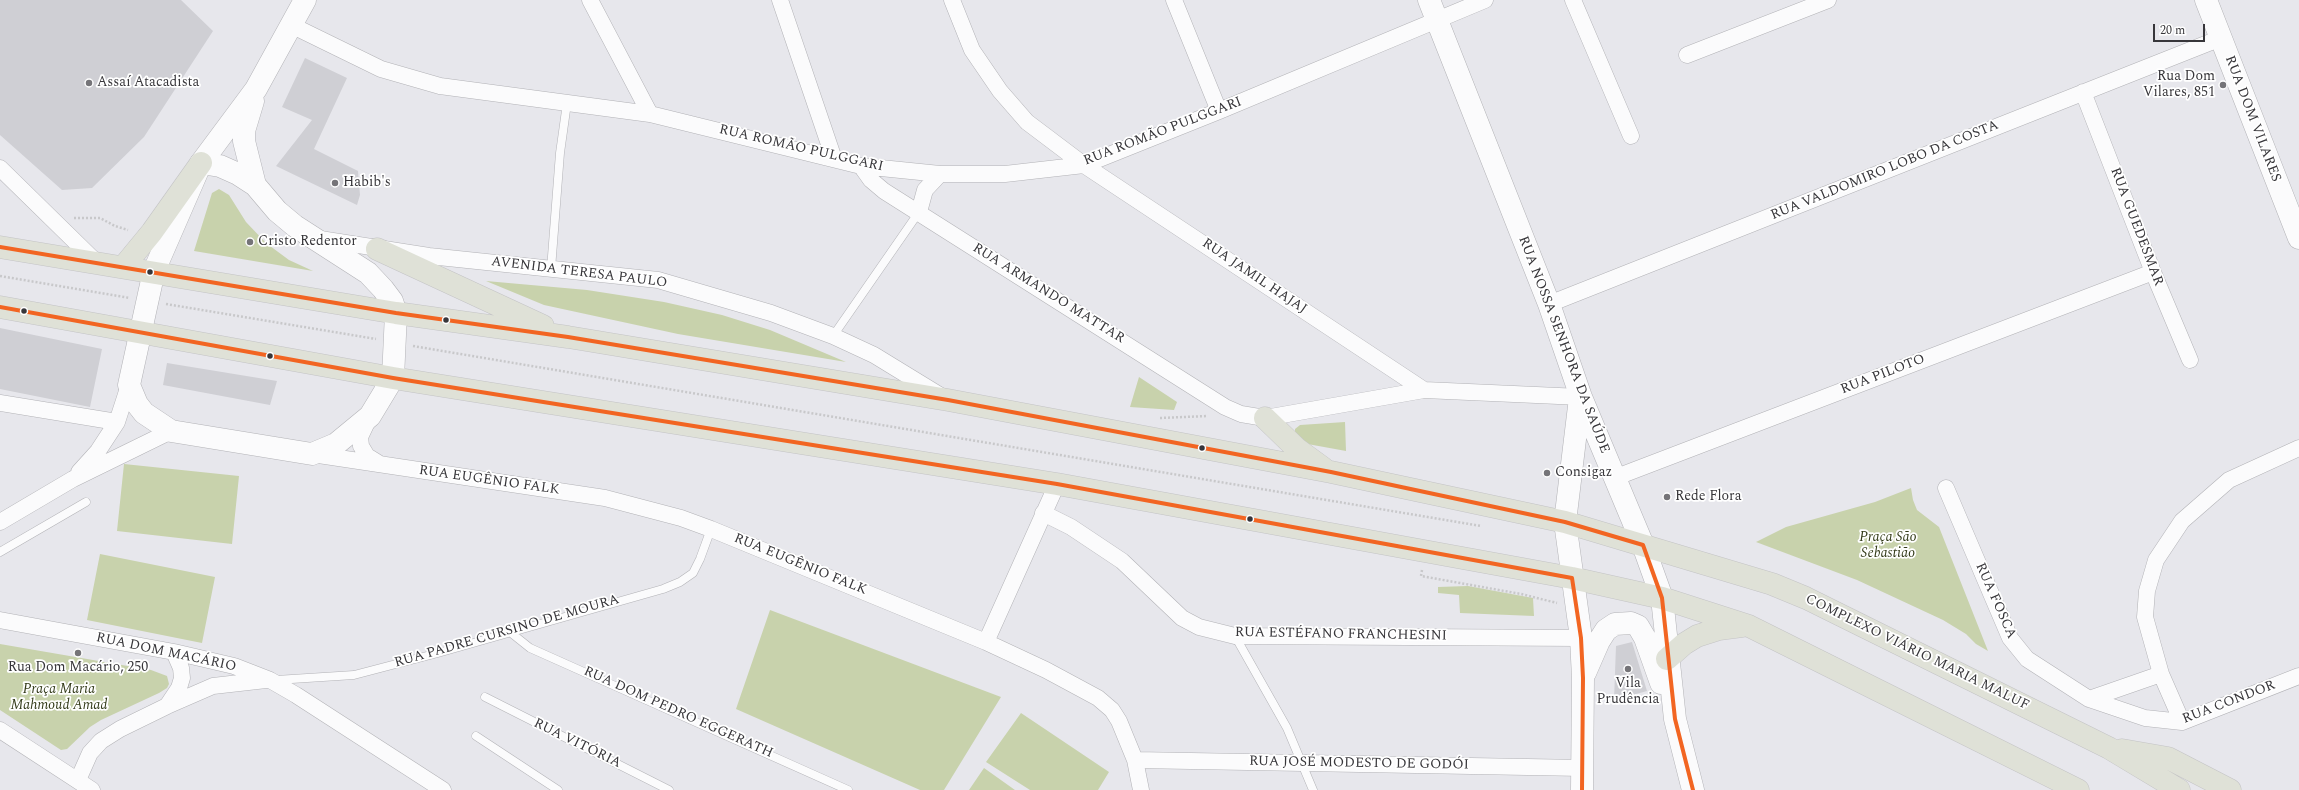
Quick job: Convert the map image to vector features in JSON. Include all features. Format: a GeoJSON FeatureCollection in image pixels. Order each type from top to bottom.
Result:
{"type":"FeatureCollection","features":[{"type":"Feature","properties":{"kind":"highway"},"geometry":{"type":"LineString","coordinates":[[124,266],[148,237],[201,163]]}},
{"type":"Feature","properties":{"kind":"highway"},"geometry":{"type":"LineString","coordinates":[[0,247],[95,261],[396,313],[568,337]]}},
{"type":"Feature","properties":{"kind":"highway"},"geometry":{"type":"LineString","coordinates":[[377,249],[568,337]]}},
{"type":"Feature","properties":{"kind":"highway"},"geometry":{"type":"LineString","coordinates":[[0,308],[394,378],[1057,484],[1572,578],[1662,598],[1748,626],[2062,784],[2078,790]]}},
{"type":"Feature","properties":{"kind":"highway","name":"COMPLEXO VIÁRIO MARIA MALUF"},"geometry":{"type":"LineString","coordinates":[[568,337],[948,400],[1331,472],[1565,522],[1772,584],[1806,598],[2109,748],[2178,790]]}},
{"type":"Feature","properties":{"kind":"highway"},"geometry":{"type":"LineString","coordinates":[[1265,418],[1297,449],[1331,472]]}},
{"type":"Feature","properties":{"kind":"highway"},"geometry":{"type":"LineString","coordinates":[[1667,659],[1684,644],[1697,636],[1719,629],[1748,626]]}},
{"type":"Feature","properties":{"kind":"highway"},"geometry":{"type":"LineString","coordinates":[[2109,748],[2168,758],[2230,790]]}},
{"type":"Feature","properties":{"kind":"main road"},"geometry":{"type":"LineString","coordinates":[[129,385],[154,271],[201,163],[256,89],[305,0]]}},
{"type":"Feature","properties":{"kind":"main road","name":"RUA NOSSA SENHORA DA SAÚDE"},"geometry":{"type":"LineString","coordinates":[[1429,0],[1549,304],[1581,397],[1643,545],[1662,598],[1667,659],[1675,719],[1693,790]]}},
{"type":"Feature","properties":{"kind":"main road","name":"RUA DOM VILARES"},"geometry":{"type":"LineString","coordinates":[[2206,0],[2299,238]]}},
{"type":"Feature","properties":{"kind":"main road","name":"AVENIDA TERESA PAULO"},"geometry":{"type":"LineString","coordinates":[[255,185],[245,152],[244,136],[256,89]]}},
{"type":"Feature","properties":{"kind":"main road","name":"AVENIDA TERESA PAULO"},"geometry":{"type":"LineString","coordinates":[[201,163],[220,166],[238,174],[255,185],[277,211],[295,226],[313,238]]}},
{"type":"Feature","properties":{"kind":"main road"},"geometry":{"type":"LineString","coordinates":[[312,454],[336,444],[370,416],[394,378],[396,313],[383,289],[368,273],[313,238]]}},
{"type":"Feature","properties":{"kind":"main road","name":"RUA EUGÊNIO FALK"},"geometry":{"type":"LineString","coordinates":[[129,385],[137,404],[144,414],[171,431],[312,454]]}},
{"type":"Feature","properties":{"kind":"main road"},"geometry":{"type":"LineString","coordinates":[[1581,397],[1565,522],[1582,638],[1582,790]]}},
{"type":"Feature","properties":{"kind":"main road"},"geometry":{"type":"LineString","coordinates":[[1583,678],[1599,641],[1606,630],[1621,623],[1631,623],[1638,626],[1645,638],[1675,719]]}},
{"type":"Feature","properties":{"kind":"street"},"geometry":{"type":"LineString","coordinates":[[590,0],[650,114]]}},
{"type":"Feature","properties":{"kind":"street"},"geometry":{"type":"LineString","coordinates":[[780,0],[834,159]]}},
{"type":"Feature","properties":{"kind":"street","name":"RUA JAMIL HAJAJ"},"geometry":{"type":"LineString","coordinates":[[952,0],[972,50],[1000,91],[1027,122],[1084,165],[1424,390]]}},
{"type":"Feature","properties":{"kind":"street"},"geometry":{"type":"LineString","coordinates":[[1174,0],[1218,111]]}},
{"type":"Feature","properties":{"kind":"street","name":"RUA ROMÃO PULGGARI"},"geometry":{"type":"LineString","coordinates":[[291,25],[380,69],[414,80],[440,86],[650,114],[861,166],[940,174],[1004,174],[1084,165],[1485,0]]}},
{"type":"Feature","properties":{"kind":"street"},"geometry":{"type":"LineString","coordinates":[[1573,0],[1631,136]]}},
{"type":"Feature","properties":{"kind":"street"},"geometry":{"type":"LineString","coordinates":[[1687,55],[1828,0]]}},
{"type":"Feature","properties":{"kind":"street","name":"RUA VALDOMIRO LOBO DA COSTA"},"geometry":{"type":"LineString","coordinates":[[1549,304],[2221,38]]}},
{"type":"Feature","properties":{"kind":"street","name":"RUA GUEDESMAR"},"geometry":{"type":"LineString","coordinates":[[2083,92],[2153,272],[2190,360]]}},
{"type":"Feature","properties":{"kind":"street","name":"RUA ARMANDO MATTAR"},"geometry":{"type":"LineString","coordinates":[[861,166],[871,180],[884,191],[1225,407],[1241,414],[1265,418],[1424,390],[1581,397]]}},
{"type":"Feature","properties":{"kind":"street"},"geometry":{"type":"LineString","coordinates":[[0,168],[95,261]]}},
{"type":"Feature","properties":{"kind":"street"},"geometry":{"type":"LineString","coordinates":[[919,212],[924,190],[940,174]]}},
{"type":"Feature","properties":{"kind":"street","name":"AVENIDA TERESA PAULO"},"geometry":{"type":"LineString","coordinates":[[313,238],[377,249],[658,280],[771,313],[833,336],[874,355],[948,400]]}},
{"type":"Feature","properties":{"kind":"street","name":"RUA PILOTO"},"geometry":{"type":"LineString","coordinates":[[1614,478],[2153,272]]}},
{"type":"Feature","properties":{"kind":"street"},"geometry":{"type":"LineString","coordinates":[[73,479],[98,451],[117,422],[129,385]]}},
{"type":"Feature","properties":{"kind":"street"},"geometry":{"type":"LineString","coordinates":[[0,403],[117,422]]}},
{"type":"Feature","properties":{"kind":"street","name":"RUA EUGÊNIO FALK"},"geometry":{"type":"LineString","coordinates":[[370,416],[360,437],[361,446],[367,456],[383,465]]}},
{"type":"Feature","properties":{"kind":"street"},"geometry":{"type":"LineString","coordinates":[[0,522],[73,479],[171,431]]}},
{"type":"Feature","properties":{"kind":"street"},"geometry":{"type":"LineString","coordinates":[[2182,722],[2162,674],[2145,617],[2147,591],[2156,560],[2182,521],[2228,480],[2299,448]]}},
{"type":"Feature","properties":{"kind":"street","name":"RUA EUGÊNIO FALK"},"geometry":{"type":"LineString","coordinates":[[312,454],[605,498],[681,518],[711,529],[986,642],[1046,670],[1098,698],[1112,710],[1119,721],[1135,760],[1141,790]]}},
{"type":"Feature","properties":{"kind":"street"},"geometry":{"type":"LineString","coordinates":[[986,642],[1057,484]]}},
{"type":"Feature","properties":{"kind":"street","name":"RUA FOSCA"},"geometry":{"type":"LineString","coordinates":[[1946,488],[2010,638],[2027,659],[2089,699]]}},
{"type":"Feature","properties":{"kind":"street","name":"RUA ESTÉFANO FRANCHESINI"},"geometry":{"type":"LineString","coordinates":[[1043,513],[1071,527],[1122,561],[1182,618],[1199,627],[1235,636],[1582,638]]}},
{"type":"Feature","properties":{"kind":"street","name":"RUA DOM MACÁRIO"},"geometry":{"type":"LineString","coordinates":[[0,620],[174,652],[234,666],[270,680],[444,790]]}},
{"type":"Feature","properties":{"kind":"street"},"geometry":{"type":"LineString","coordinates":[[167,706],[179,688],[182,678],[181,668],[174,652]]}},
{"type":"Feature","properties":{"kind":"street"},"geometry":{"type":"LineString","coordinates":[[2089,699],[2162,674]]}},
{"type":"Feature","properties":{"kind":"street","name":"RUA CONDOR"},"geometry":{"type":"LineString","coordinates":[[2089,699],[2160,722],[2182,722],[2299,676]]}},
{"type":"Feature","properties":{"kind":"street"},"geometry":{"type":"LineString","coordinates":[[78,780],[90,753],[101,741],[167,706],[213,686],[270,680]]}},
{"type":"Feature","properties":{"kind":"street"},"geometry":{"type":"LineString","coordinates":[[0,730],[92,790]]}},
{"type":"Feature","properties":{"kind":"street","name":"RUA JOSÉ MODESTO DE GODÓI"},"geometry":{"type":"LineString","coordinates":[[1135,760],[1583,768]]}},
{"type":"Feature","properties":{"kind":"lane"},"geometry":{"type":"LineString","coordinates":[[551,269],[560,153],[567,103]]}},
{"type":"Feature","properties":{"kind":"lane"},"geometry":{"type":"LineString","coordinates":[[833,336],[919,212]]}},
{"type":"Feature","properties":{"kind":"lane"},"geometry":{"type":"LineString","coordinates":[[0,552],[86,502]]}},
{"type":"Feature","properties":{"kind":"lane","name":"RUA PADRE CURSINO DE MOURA"},"geometry":{"type":"LineString","coordinates":[[270,680],[354,675],[438,653],[663,589],[680,582],[693,573],[711,529]]}},
{"type":"Feature","properties":{"kind":"lane","name":"RUA DOM PEDRO EGGERATH"},"geometry":{"type":"LineString","coordinates":[[510,632],[530,648],[848,790]]}},
{"type":"Feature","properties":{"kind":"lane"},"geometry":{"type":"LineString","coordinates":[[1235,636],[1287,728],[1313,790]]}},
{"type":"Feature","properties":{"kind":"lane","name":"RUA VITÓRIA"},"geometry":{"type":"LineString","coordinates":[[485,697],[669,790]]}},
{"type":"Feature","properties":{"kind":"lane"},"geometry":{"type":"LineString","coordinates":[[476,736],[558,790]]}},
{"type":"Feature","properties":{"kind":"path"},"geometry":{"type":"LineString","coordinates":[[53,219],[100,218],[115,226],[148,237]]}},
{"type":"Feature","properties":{"kind":"path"},"geometry":{"type":"LineString","coordinates":[[0,276],[1485,527]]}},
{"type":"Feature","properties":{"kind":"path"},"geometry":{"type":"LineString","coordinates":[[1421,576],[1521,594],[1577,608]]}},
{"type":"Feature","properties":{"kind":"green space"},"geometry":{"type":"Polygon","coordinates":[[[219,189],[229,195],[246,222],[266,243],[289,260],[313,271],[194,251],[212,193],[219,189]]]}},
{"type":"Feature","properties":{"kind":"green space"},"geometry":{"type":"Polygon","coordinates":[[[486,281],[587,290],[664,302],[722,315],[770,330],[846,362],[678,334],[544,305],[486,281]]]}},
{"type":"Feature","properties":{"kind":"green space"},"geometry":{"type":"Polygon","coordinates":[[[1139,377],[1177,402],[1174,410],[1130,407],[1139,377]]]}},
{"type":"Feature","properties":{"kind":"green space"},"geometry":{"type":"Polygon","coordinates":[[[1345,422],[1346,451],[1302,443],[1295,434],[1295,429],[1300,425],[1345,422]]]}},
{"type":"Feature","properties":{"kind":"green space"},"geometry":{"type":"Polygon","coordinates":[[[124,464],[239,476],[232,544],[117,531],[124,464]]]}},
{"type":"Feature","properties":{"kind":"green space","name":"Praça São Sebastião"},"geometry":{"type":"Polygon","coordinates":[[[1911,488],[1913,500],[1917,510],[1939,527],[1988,651],[1976,644],[1966,634],[1943,620],[1857,580],[1756,542],[1786,527],[1875,502],[1911,488]]]}},
{"type":"Feature","properties":{"kind":"green space"},"geometry":{"type":"Polygon","coordinates":[[[100,554],[215,577],[202,643],[87,620],[100,554]]]}},
{"type":"Feature","properties":{"kind":"green space"},"geometry":{"type":"Polygon","coordinates":[[[1468,586],[1533,598],[1534,616],[1460,613],[1459,595],[1438,593],[1438,587],[1468,586]]]}},
{"type":"Feature","properties":{"kind":"green space"},"geometry":{"type":"Polygon","coordinates":[[[770,610],[1001,697],[944,790],[920,790],[736,709],[770,610]]]}},
{"type":"Feature","properties":{"kind":"green space","name":"Praça Maria Mahmoud Amad"},"geometry":{"type":"Polygon","coordinates":[[[0,644],[151,670],[167,676],[169,684],[167,688],[159,693],[101,720],[90,727],[67,749],[61,750],[0,710],[0,644]]]}},
{"type":"Feature","properties":{"kind":"green space"},"geometry":{"type":"Polygon","coordinates":[[[1021,713],[1109,772],[1098,790],[1030,790],[986,762],[1021,713]]]}},
{"type":"Feature","properties":{"kind":"green space"},"geometry":{"type":"Polygon","coordinates":[[[984,768],[1015,790],[969,790],[984,768]]]}},
{"type":"Feature","properties":{"kind":"building","name":"Assaí Atacadista"},"geometry":{"type":"Polygon","coordinates":[[[0,0],[181,0],[213,31],[144,137],[92,188],[62,190],[0,135],[0,0]]]}},
{"type":"Feature","properties":{"kind":"building"},"geometry":{"type":"Polygon","coordinates":[[[305,58],[347,78],[314,149],[358,171],[360,195],[357,205],[276,166],[312,120],[282,107],[305,58]]]}},
{"type":"Feature","properties":{"kind":"building"},"geometry":{"type":"Polygon","coordinates":[[[0,328],[102,349],[90,407],[0,389],[0,328]]]}},
{"type":"Feature","properties":{"kind":"building"},"geometry":{"type":"Polygon","coordinates":[[[167,363],[277,381],[270,405],[163,385],[167,363]]]}},
{"type":"Feature","properties":{"kind":"building","name":"Vila Prudência"},"geometry":{"type":"Polygon","coordinates":[[[1632,642],[1647,691],[1614,700],[1616,646],[1632,642]]]}},
{"type":"Feature","properties":{"kind":"transit line"},"geometry":{"type":"LineString","coordinates":[[0,247],[396,313],[568,337],[948,400],[1331,472],[1565,522],[1643,545],[1662,598],[1675,719],[1693,790]]}},
{"type":"Feature","properties":{"kind":"transit line"},"geometry":{"type":"LineString","coordinates":[[0,307],[393,378],[1057,484],[1572,578],[1581,638],[1583,678],[1582,790]]}},
{"type":"Feature","properties":{"kind":"place","name":"Assaí Atacadista"},"geometry":{"type":"Point","coordinates":[89,83]}},
{"type":"Feature","properties":{"kind":"place","name":"Rua Dom Vilares, 851"},"geometry":{"type":"Point","coordinates":[2223,85]}},
{"type":"Feature","properties":{"kind":"place","name":"Habib's"},"geometry":{"type":"Point","coordinates":[335,183]}},
{"type":"Feature","properties":{"kind":"place","name":"Cristo Redentor"},"geometry":{"type":"Point","coordinates":[250,242]}},
{"type":"Feature","properties":{"kind":"place","name":"Consigaz"},"geometry":{"type":"Point","coordinates":[1547,473]}},
{"type":"Feature","properties":{"kind":"place","name":"Rede Flora"},"geometry":{"type":"Point","coordinates":[1667,497]}},
{"type":"Feature","properties":{"kind":"place","name":"Rua Dom Macário, 250"},"geometry":{"type":"Point","coordinates":[78,653]}},
{"type":"Feature","properties":{"kind":"place","name":"Vila Prudência"},"geometry":{"type":"Point","coordinates":[1628,669]}}]}
